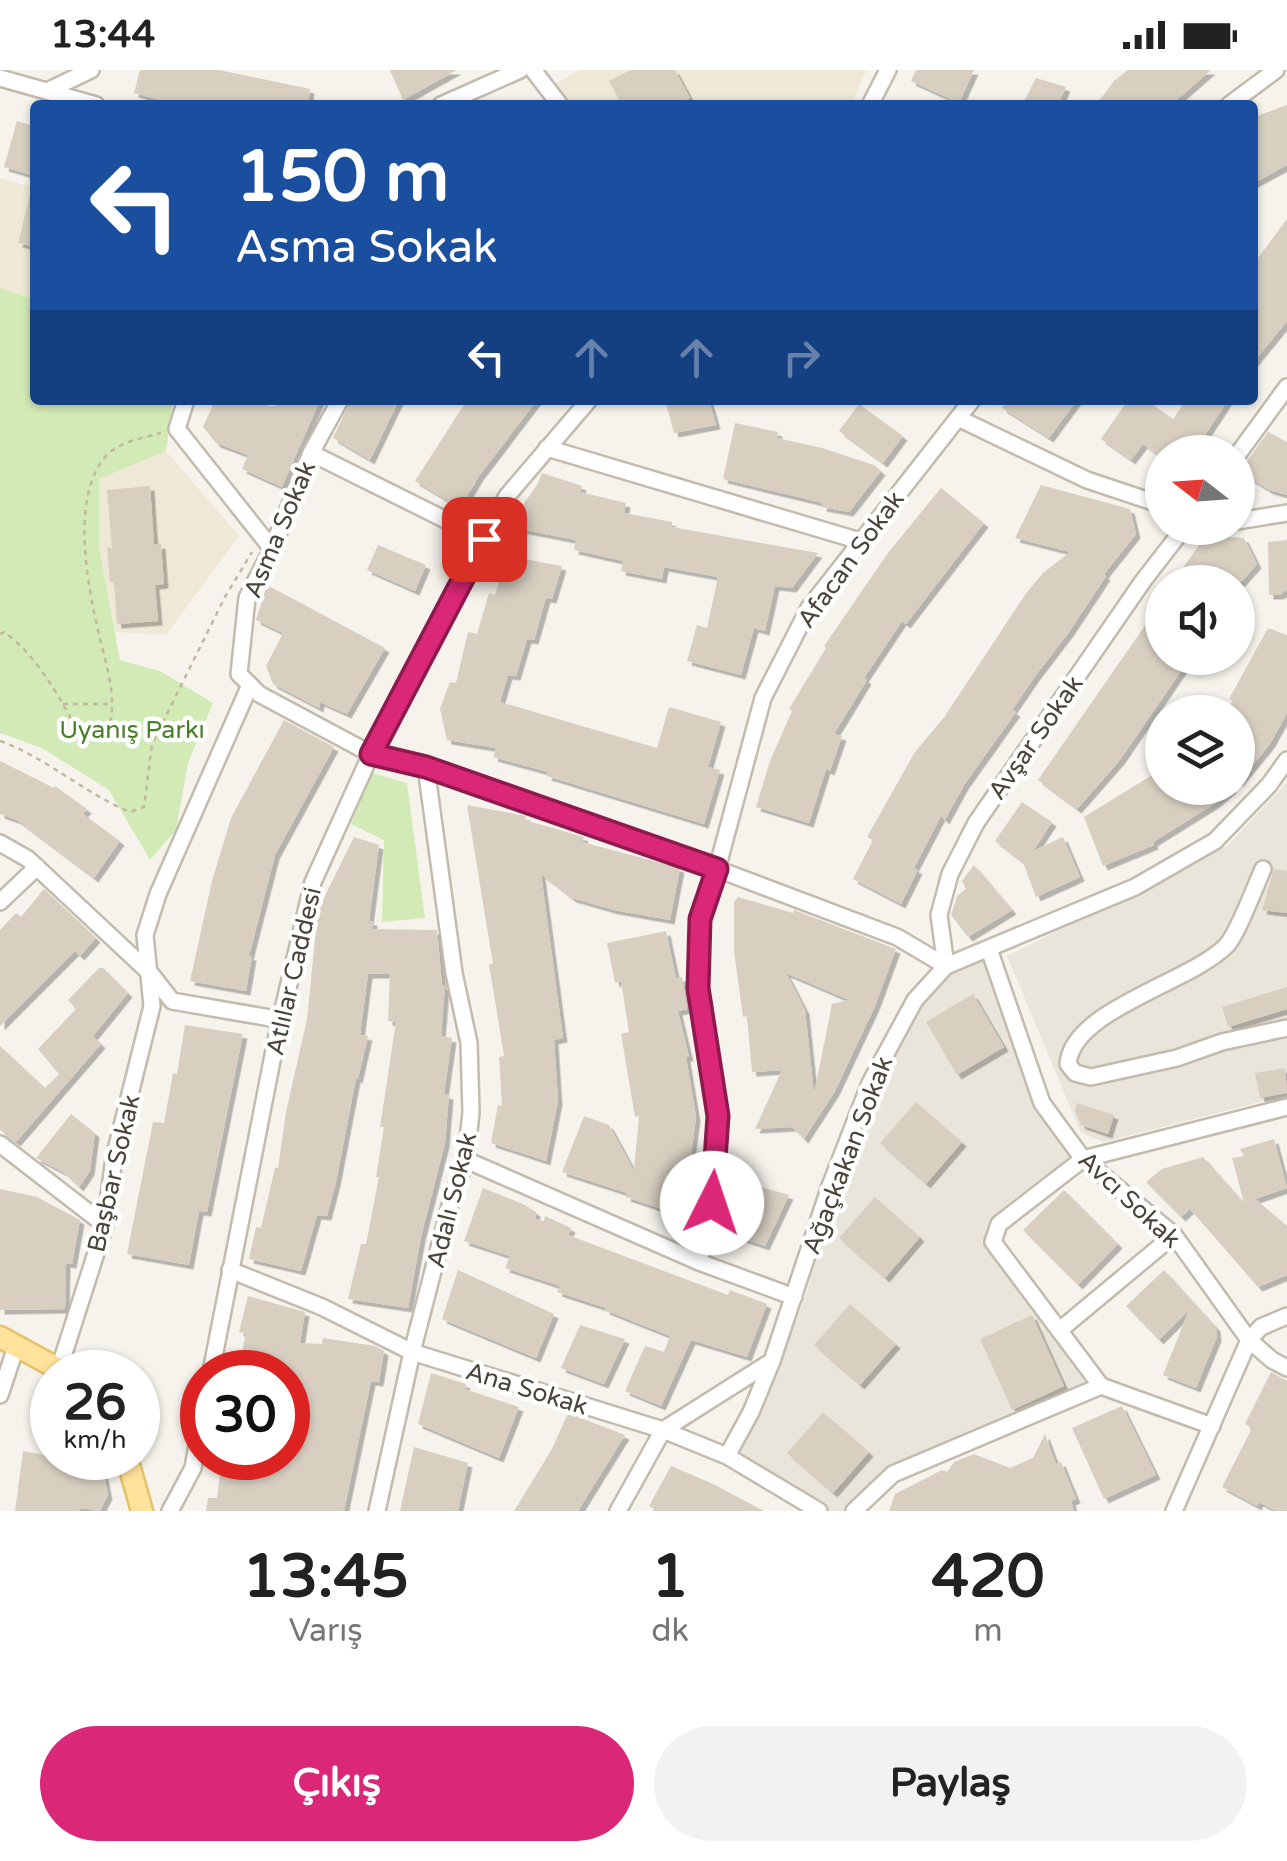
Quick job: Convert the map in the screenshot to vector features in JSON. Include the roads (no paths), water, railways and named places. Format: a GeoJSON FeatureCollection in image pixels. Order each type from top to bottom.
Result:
{"type":"FeatureCollection","features":[{"type":"Feature","properties":{"kind":"main road"},"geometry":{"type":"LineString","coordinates":[[8,1340],[30,1353]]}},
{"type":"Feature","properties":{"kind":"main road"},"geometry":{"type":"LineString","coordinates":[[133,1480],[142,1511]]}},
{"type":"Feature","properties":{"kind":"street"},"geometry":{"type":"LineString","coordinates":[[47,91],[91,70]]}},
{"type":"Feature","properties":{"kind":"street"},"geometry":{"type":"LineString","coordinates":[[448,100],[481,77],[520,70]]}},
{"type":"Feature","properties":{"kind":"street"},"geometry":{"type":"LineString","coordinates":[[532,70],[556,100]]}},
{"type":"Feature","properties":{"kind":"street"},"geometry":{"type":"LineString","coordinates":[[879,100],[888,70]]}},
{"type":"Feature","properties":{"kind":"street"},"geometry":{"type":"LineString","coordinates":[[1235,100],[1276,70]]}},
{"type":"Feature","properties":{"kind":"street"},"geometry":{"type":"LineString","coordinates":[[0,79],[78,100]]}},
{"type":"Feature","properties":{"kind":"street"},"geometry":{"type":"LineString","coordinates":[[1252,435],[1287,386]]}},
{"type":"Feature","properties":{"kind":"street"},"geometry":{"type":"LineString","coordinates":[[184,405],[177,429],[266,542]]}},
{"type":"Feature","properties":{"kind":"street","name":"Asma Sokak"},"geometry":{"type":"LineString","coordinates":[[250,686],[239,674],[248,598],[266,542],[337,405]]}},
{"type":"Feature","properties":{"kind":"street","name":"Atlılar Caddesi"},"geometry":{"type":"LineString","coordinates":[[215,1350],[313,882],[371,754],[507,496],[585,405]]}},
{"type":"Feature","properties":{"kind":"street","name":"Afacan Sokak"},"geometry":{"type":"LineString","coordinates":[[699,1262],[712,1203],[718,1116],[698,988],[700,919],[763,698],[809,608],[968,405]]}},
{"type":"Feature","properties":{"kind":"street"},"geometry":{"type":"LineString","coordinates":[[958,418],[1087,480],[1145,499]]}},
{"type":"Feature","properties":{"kind":"street"},"geometry":{"type":"LineString","coordinates":[[547,448],[860,542]]}},
{"type":"Feature","properties":{"kind":"street"},"geometry":{"type":"LineString","coordinates":[[311,453],[484,539]]}},
{"type":"Feature","properties":{"kind":"street"},"geometry":{"type":"LineString","coordinates":[[1255,520],[1287,513]]}},
{"type":"Feature","properties":{"kind":"street","name":"Avşar Sokak"},"geometry":{"type":"LineString","coordinates":[[946,966],[939,915],[950,874],[976,822],[1171,545]]}},
{"type":"Feature","properties":{"kind":"street"},"geometry":{"type":"LineString","coordinates":[[250,686],[258,694],[371,754],[426,767],[717,869],[897,937],[946,966]]}},
{"type":"Feature","properties":{"kind":"street","name":"Başbar Sokak"},"geometry":{"type":"LineString","coordinates":[[67,1350],[105,1225],[114,1158],[152,1006],[145,935],[158,894],[250,686]]}},
{"type":"Feature","properties":{"kind":"street","name":"Ağaçkakan Sokak"},"geometry":{"type":"LineString","coordinates":[[728,1456],[772,1362],[830,1186],[870,1082],[915,1000],[946,966],[1135,887],[1215,841],[1269,785],[1287,760]]}},
{"type":"Feature","properties":{"kind":"street","name":"Adalı Sokak"},"geometry":{"type":"LineString","coordinates":[[377,1511],[412,1352],[453,1194],[466,1160],[471,1112],[468,1043],[454,973],[426,767]]}},
{"type":"Feature","properties":{"kind":"street"},"geometry":{"type":"LineString","coordinates":[[0,843],[38,867],[151,974],[172,1001],[282,1020]]}},
{"type":"Feature","properties":{"kind":"street"},"geometry":{"type":"LineString","coordinates":[[0,902],[38,867]]}},
{"type":"Feature","properties":{"kind":"street"},"geometry":{"type":"LineString","coordinates":[[1263,869],[1229,944],[1200,966],[1093,1023],[1069,1049],[1068,1064],[1075,1073],[1091,1077],[1287,1028]]}},
{"type":"Feature","properties":{"kind":"street","name":"Avcı Sokak"},"geometry":{"type":"LineString","coordinates":[[990,948],[1042,1103],[1083,1159],[1174,1235],[1249,1340],[1287,1368]]}},
{"type":"Feature","properties":{"kind":"street"},"geometry":{"type":"LineString","coordinates":[[1212,1426],[1101,1386],[993,1242],[999,1224],[1083,1159],[1287,1107]]}},
{"type":"Feature","properties":{"kind":"street"},"geometry":{"type":"LineString","coordinates":[[0,1144],[105,1225]]}},
{"type":"Feature","properties":{"kind":"street"},"geometry":{"type":"LineString","coordinates":[[466,1160],[699,1262],[794,1297]]}},
{"type":"Feature","properties":{"kind":"street"},"geometry":{"type":"LineString","coordinates":[[1060,1329],[1174,1235]]}},
{"type":"Feature","properties":{"kind":"street","name":"Ana Sokak"},"geometry":{"type":"LineString","coordinates":[[230,1270],[322,1307],[412,1352],[663,1430],[728,1456],[819,1511]]}},
{"type":"Feature","properties":{"kind":"street"},"geometry":{"type":"LineString","coordinates":[[1177,1510],[1249,1340],[1262,1327],[1287,1316]]}},
{"type":"Feature","properties":{"kind":"street"},"geometry":{"type":"LineString","coordinates":[[0,1395],[8,1340]]}},
{"type":"Feature","properties":{"kind":"street"},"geometry":{"type":"LineString","coordinates":[[618,1511],[663,1430],[772,1362]]}},
{"type":"Feature","properties":{"kind":"street"},"geometry":{"type":"LineString","coordinates":[[854,1511],[892,1474],[1101,1386]]}},
{"type":"Feature","properties":{"kind":"street"},"geometry":{"type":"LineString","coordinates":[[170,1511],[187,1480]]}},
{"type":"Feature","properties":{"kind":"park label","name":"Uyanış Parkı"},"geometry":{"type":"Point","coordinates":[132,729]}}]}
